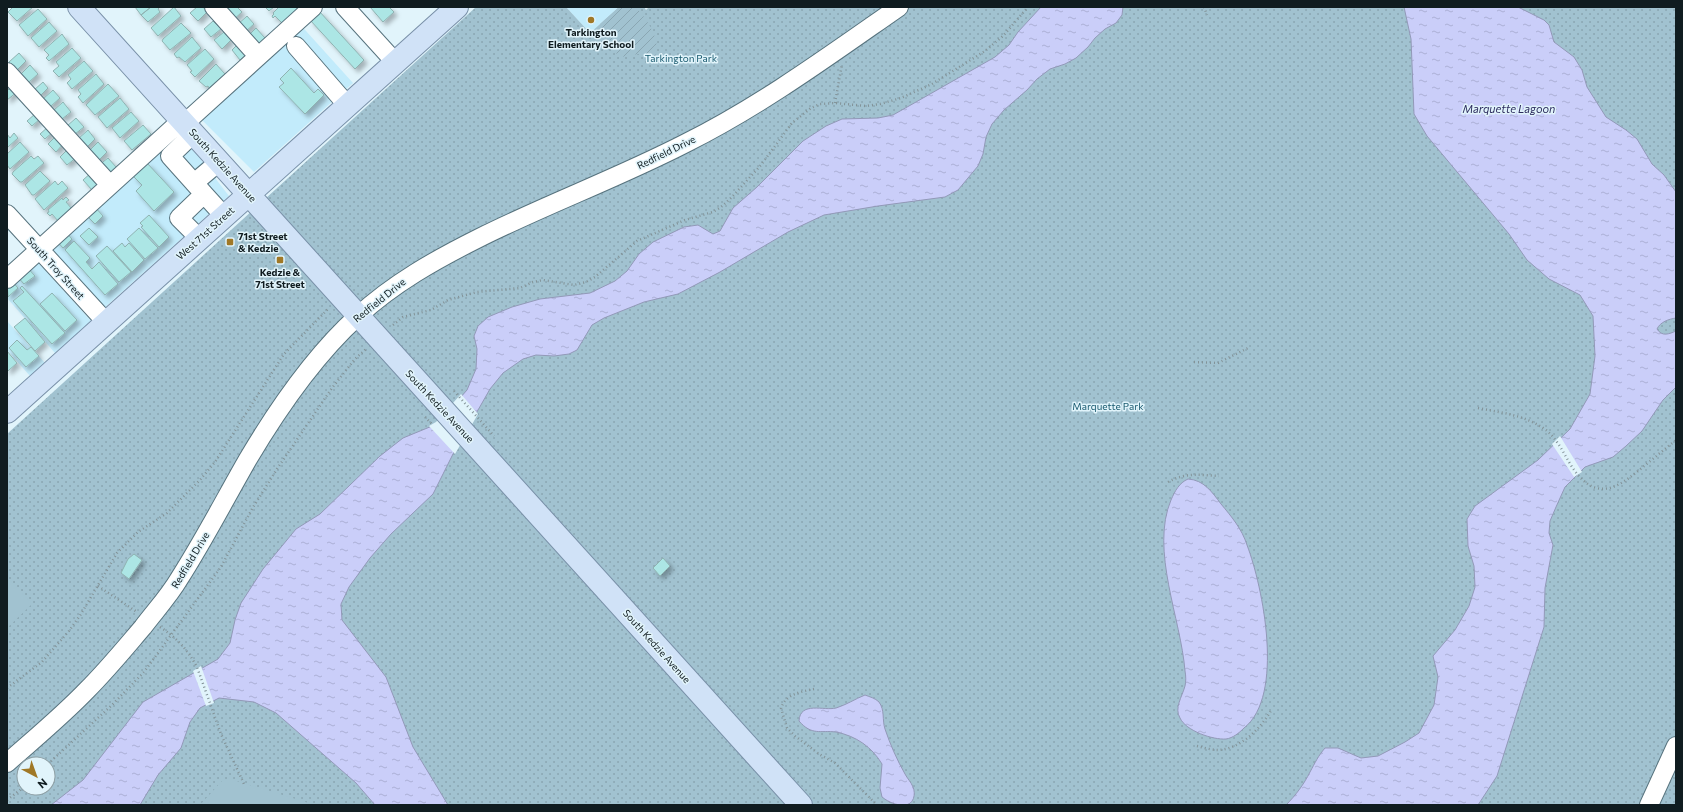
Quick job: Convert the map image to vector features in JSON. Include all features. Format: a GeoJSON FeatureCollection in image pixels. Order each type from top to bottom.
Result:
{"type":"FeatureCollection","features":[{"type":"Feature","properties":{"kind":"main road","name":"South Kedzie Avenue"},"geometry":{"type":"LineString","coordinates":[[79,7],[220,161],[358,316],[447,398],[801,805]]}},
{"type":"Feature","properties":{"kind":"main road","name":"West 71st Street"},"geometry":{"type":"LineString","coordinates":[[7,412],[457,7]]}},
{"type":"Feature","properties":{"kind":"street"},"geometry":{"type":"LineString","coordinates":[[214,7],[258,56]]}},
{"type":"Feature","properties":{"kind":"street"},"geometry":{"type":"LineString","coordinates":[[7,279],[110,185],[187,125],[258,56],[313,7]]}},
{"type":"Feature","properties":{"kind":"street"},"geometry":{"type":"LineString","coordinates":[[345,7],[395,62]]}},
{"type":"Feature","properties":{"kind":"street","name":"Redfield Drive"},"geometry":{"type":"LineString","coordinates":[[7,763],[87,691],[149,620],[179,580],[250,455],[284,405],[326,349],[358,316],[389,290],[429,263],[523,216],[612,178],[687,143],[731,119],[804,74],[899,7]]}},
{"type":"Feature","properties":{"kind":"street"},"geometry":{"type":"LineString","coordinates":[[296,46],[348,106]]}},
{"type":"Feature","properties":{"kind":"street"},"geometry":{"type":"LineString","coordinates":[[7,72],[110,185]]}},
{"type":"Feature","properties":{"kind":"street"},"geometry":{"type":"LineString","coordinates":[[187,125],[170,156],[224,216]]}},
{"type":"Feature","properties":{"kind":"street"},"geometry":{"type":"LineString","coordinates":[[199,238],[179,218],[199,188],[220,161]]}},
{"type":"Feature","properties":{"kind":"street","name":"South Troy Street"},"geometry":{"type":"LineString","coordinates":[[7,214],[106,322]]}},
{"type":"Feature","properties":{"kind":"street"},"geometry":{"type":"LineString","coordinates":[[1649,805],[1676,746]]}},
{"type":"Feature","properties":{"kind":"path"},"geometry":{"type":"LineString","coordinates":[[393,325],[403,317],[431,310],[448,300],[477,292],[520,288],[533,282],[543,280],[574,285],[586,282],[595,277],[637,240],[685,220],[713,212],[721,207],[761,165],[792,123],[811,108],[820,104],[835,103],[866,106],[880,104],[901,98],[932,84],[985,51],[1003,36],[1028,7]]}},
{"type":"Feature","properties":{"kind":"path"},"geometry":{"type":"LineString","coordinates":[[1204,7],[1207,15]]}},
{"type":"Feature","properties":{"kind":"path"},"geometry":{"type":"LineString","coordinates":[[835,103],[845,45]]}},
{"type":"Feature","properties":{"kind":"path"},"geometry":{"type":"LineString","coordinates":[[7,688],[42,662],[54,649],[81,614],[108,566],[128,541],[138,532],[167,513],[200,480],[215,462],[284,354],[329,308]]}},
{"type":"Feature","properties":{"kind":"path"},"geometry":{"type":"LineString","coordinates":[[56,757],[133,685],[220,568],[252,508],[332,388],[355,359],[366,348]]}},
{"type":"Feature","properties":{"kind":"path"},"geometry":{"type":"LineString","coordinates":[[1194,362],[1204,364],[1218,363],[1248,348]]}},
{"type":"Feature","properties":{"kind":"path"},"geometry":{"type":"LineString","coordinates":[[447,398],[487,443]]}},
{"type":"Feature","properties":{"kind":"path"},"geometry":{"type":"LineString","coordinates":[[1478,408],[1526,418],[1539,425],[1555,438],[1578,475],[1593,486],[1602,489],[1622,484],[1676,440]]}},
{"type":"Feature","properties":{"kind":"path"},"geometry":{"type":"LineString","coordinates":[[1168,482],[1178,476],[1189,474],[1219,476]]}},
{"type":"Feature","properties":{"kind":"path"},"geometry":{"type":"LineString","coordinates":[[98,586],[139,613]]}},
{"type":"Feature","properties":{"kind":"path"},"geometry":{"type":"LineString","coordinates":[[160,627],[171,634],[186,648],[196,667],[210,705],[244,784]]}},
{"type":"Feature","properties":{"kind":"path"},"geometry":{"type":"LineString","coordinates":[[814,689],[798,693],[783,701],[781,708],[788,728],[795,736],[819,754],[835,763],[877,805]]}},
{"type":"Feature","properties":{"kind":"path"},"geometry":{"type":"LineString","coordinates":[[1197,746],[1219,750],[1229,747],[1243,740],[1257,730],[1265,721],[1272,709]]}},
{"type":"Feature","properties":{"kind":"path"},"geometry":{"type":"LineString","coordinates":[[7,800],[16,793]]}},
{"type":"Feature","properties":{"kind":"shaded area","name":"Tarkington Elementary School"},"geometry":{"type":"Polygon","coordinates":[[[566,7],[619,7],[590,33],[566,7]]]}},
{"type":"Feature","properties":{"kind":"shaded area"},"geometry":{"type":"Polygon","coordinates":[[[297,21],[353,83],[254,172],[195,113],[297,21]]]}},
{"type":"Feature","properties":{"kind":"shaded area"},"geometry":{"type":"Polygon","coordinates":[[[174,128],[229,196],[103,309],[45,244],[174,128]]]}},
{"type":"Feature","properties":{"kind":"shaded area"},"geometry":{"type":"Polygon","coordinates":[[[32,256],[91,321],[55,353],[7,298],[7,279],[32,256]]]}},
{"type":"Feature","properties":{"kind":"shaded area"},"geometry":{"type":"Polygon","coordinates":[[[7,321],[45,363],[30,376],[7,350],[7,321]]]}},
{"type":"Feature","properties":{"kind":"green space","name":"Marquette Park"},"geometry":{"type":"Polygon","coordinates":[[[476,7],[566,7],[590,33],[619,7],[644,7],[646,10],[649,7],[1676,7],[1676,805],[7,805],[7,434],[476,7]]]}},
{"type":"Feature","properties":{"kind":"green space"},"geometry":{"type":"Polygon","coordinates":[[[619,7],[636,7],[644,17],[655,36],[657,50],[655,56],[638,54],[621,57],[608,47],[600,24],[619,7]]]}},
{"type":"Feature","properties":{"kind":"green space"},"geometry":{"type":"Polygon","coordinates":[[[7,577],[32,604],[7,628],[7,577]]]}},
{"type":"Feature","properties":{"kind":"green space"},"geometry":{"type":"Polygon","coordinates":[[[226,779],[315,805],[200,805],[222,781],[226,779]]]}},
{"type":"Feature","properties":{"kind":"water"},"geometry":{"type":"Polygon","coordinates":[[[1041,7],[1123,7],[1122,15],[1116,23],[1105,29],[1076,58],[1065,64],[1050,69],[1004,110],[992,124],[986,137],[983,154],[978,166],[958,190],[945,197],[824,215],[788,232],[720,272],[678,294],[644,302],[604,318],[592,325],[577,350],[569,354],[554,356],[536,355],[523,359],[503,373],[490,389],[453,454],[433,494],[391,534],[370,558],[349,587],[341,604],[342,620],[386,677],[413,747],[448,805],[375,805],[356,783],[276,713],[254,702],[219,698],[200,708],[190,722],[181,748],[158,775],[140,805],[51,805],[83,780],[143,702],[218,659],[230,643],[235,620],[241,603],[263,569],[296,529],[320,514],[380,456],[403,438],[437,424],[467,390],[476,369],[477,349],[474,336],[478,326],[488,317],[512,307],[540,299],[590,293],[615,281],[627,271],[639,254],[653,242],[684,227],[698,225],[713,234],[720,231],[733,208],[757,187],[803,141],[826,126],[842,119],[878,118],[893,115],[995,57],[1009,45],[1018,32],[1041,7]]]}},
{"type":"Feature","properties":{"kind":"water","name":"Marquette Lagoon"},"geometry":{"type":"Polygon","coordinates":[[[1404,7],[1518,7],[1544,20],[1549,25],[1554,42],[1574,57],[1582,70],[1587,87],[1606,117],[1637,139],[1652,164],[1664,175],[1676,192],[1676,318],[1665,321],[1660,324],[1657,329],[1663,334],[1676,331],[1676,387],[1663,400],[1642,431],[1626,446],[1613,457],[1585,467],[1565,487],[1550,521],[1549,533],[1553,545],[1545,588],[1544,627],[1497,776],[1478,805],[1286,805],[1302,785],[1325,748],[1338,748],[1361,758],[1378,756],[1419,733],[1434,705],[1438,677],[1433,656],[1455,630],[1469,606],[1475,587],[1474,566],[1468,546],[1467,519],[1475,506],[1538,460],[1570,429],[1590,394],[1595,356],[1593,316],[1580,295],[1549,279],[1527,260],[1509,234],[1427,136],[1414,114],[1411,39],[1404,7]]]}},
{"type":"Feature","properties":{"kind":"water"},"geometry":{"type":"Polygon","coordinates":[[[1188,479],[1199,482],[1207,487],[1229,513],[1239,528],[1245,539],[1253,564],[1264,613],[1267,640],[1267,667],[1264,692],[1257,713],[1240,732],[1226,739],[1214,738],[1194,731],[1183,723],[1178,714],[1178,706],[1185,686],[1186,675],[1165,562],[1164,540],[1165,520],[1171,500],[1180,485],[1188,479]]]}},
{"type":"Feature","properties":{"kind":"water"},"geometry":{"type":"Polygon","coordinates":[[[865,695],[876,700],[881,705],[884,726],[889,740],[899,763],[913,787],[913,799],[907,805],[895,804],[882,797],[880,788],[882,764],[873,752],[863,743],[850,736],[836,732],[812,731],[799,721],[800,715],[808,709],[836,708],[865,695]]]}},
{"type":"Feature","properties":{"kind":"pier"},"geometry":{"type":"Polygon","coordinates":[[[461,394],[478,414],[455,454],[429,426],[436,422],[461,394]]]}},
{"type":"Feature","properties":{"kind":"pier"},"geometry":{"type":"Polygon","coordinates":[[[1560,436],[1582,472],[1574,477],[1552,444],[1560,436]]]}},
{"type":"Feature","properties":{"kind":"pier"},"geometry":{"type":"Polygon","coordinates":[[[201,666],[214,703],[206,706],[193,671],[201,666]]]}},
{"type":"Feature","properties":{"kind":"building"},"geometry":{"type":"Polygon","coordinates":[[[13,7],[33,7],[17,21],[8,12],[13,7]]]}},
{"type":"Feature","properties":{"kind":"building"},"geometry":{"type":"Polygon","coordinates":[[[135,7],[151,7],[141,15],[135,7]]]}},
{"type":"Feature","properties":{"kind":"building"},"geometry":{"type":"Polygon","coordinates":[[[151,7],[160,7],[158,9],[160,12],[148,22],[141,15],[151,7]]]}},
{"type":"Feature","properties":{"kind":"building"},"geometry":{"type":"Polygon","coordinates":[[[174,7],[181,16],[158,36],[151,28],[174,7]]]}},
{"type":"Feature","properties":{"kind":"building"},"geometry":{"type":"Polygon","coordinates":[[[197,7],[203,7],[207,12],[198,21],[190,13],[197,7]]]}},
{"type":"Feature","properties":{"kind":"building"},"geometry":{"type":"Polygon","coordinates":[[[227,7],[237,7],[242,12],[232,21],[223,11],[227,7]]]}},
{"type":"Feature","properties":{"kind":"building"},"geometry":{"type":"Polygon","coordinates":[[[265,7],[274,7],[269,11],[265,7]]]}},
{"type":"Feature","properties":{"kind":"building"},"geometry":{"type":"Polygon","coordinates":[[[279,7],[296,7],[297,9],[282,23],[275,16],[273,18],[272,16],[279,7]]]}},
{"type":"Feature","properties":{"kind":"building"},"geometry":{"type":"Polygon","coordinates":[[[370,7],[389,7],[394,12],[383,22],[370,7]]]}},
{"type":"Feature","properties":{"kind":"building"},"geometry":{"type":"Polygon","coordinates":[[[38,9],[47,19],[28,36],[19,25],[38,9]]]}},
{"type":"Feature","properties":{"kind":"building"},"geometry":{"type":"Polygon","coordinates":[[[319,11],[364,60],[355,69],[310,20],[319,11]]]}},
{"type":"Feature","properties":{"kind":"building"},"geometry":{"type":"Polygon","coordinates":[[[247,16],[254,24],[244,33],[237,25],[247,16]]]}},
{"type":"Feature","properties":{"kind":"building"},"geometry":{"type":"Polygon","coordinates":[[[213,21],[221,29],[211,37],[204,29],[213,21]]]}},
{"type":"Feature","properties":{"kind":"building"},"geometry":{"type":"Polygon","coordinates":[[[49,22],[57,31],[39,47],[31,38],[49,22]]]}},
{"type":"Feature","properties":{"kind":"building"},"geometry":{"type":"Polygon","coordinates":[[[181,23],[191,33],[170,50],[162,41],[181,23]]]}},
{"type":"Feature","properties":{"kind":"building"},"geometry":{"type":"Polygon","coordinates":[[[256,28],[265,38],[257,46],[248,36],[256,28]]]}},
{"type":"Feature","properties":{"kind":"building"},"geometry":{"type":"Polygon","coordinates":[[[224,32],[231,40],[222,49],[214,40],[224,32]]]}},
{"type":"Feature","properties":{"kind":"building"},"geometry":{"type":"Polygon","coordinates":[[[62,34],[69,44],[49,61],[46,58],[49,55],[44,50],[62,34]]]}},
{"type":"Feature","properties":{"kind":"building"},"geometry":{"type":"Polygon","coordinates":[[[192,37],[201,48],[185,62],[179,57],[177,58],[174,54],[192,37]]]}},
{"type":"Feature","properties":{"kind":"building"},"geometry":{"type":"Polygon","coordinates":[[[237,45],[245,55],[240,60],[232,50],[237,45]]]}},
{"type":"Feature","properties":{"kind":"building"},"geometry":{"type":"Polygon","coordinates":[[[72,48],[81,58],[59,77],[53,71],[59,66],[56,62],[72,48]]]}},
{"type":"Feature","properties":{"kind":"building"},"geometry":{"type":"Polygon","coordinates":[[[205,49],[214,59],[195,77],[190,72],[192,71],[187,65],[205,49]]]}},
{"type":"Feature","properties":{"kind":"building"},"geometry":{"type":"Polygon","coordinates":[[[19,53],[26,61],[16,71],[9,62],[19,53]]]}},
{"type":"Feature","properties":{"kind":"building"},"geometry":{"type":"Polygon","coordinates":[[[84,61],[93,71],[72,89],[67,83],[71,79],[68,75],[84,61]]]}},
{"type":"Feature","properties":{"kind":"building"},"geometry":{"type":"Polygon","coordinates":[[[216,64],[225,74],[209,88],[208,86],[206,87],[199,81],[216,64]]]}},
{"type":"Feature","properties":{"kind":"building"},"geometry":{"type":"Polygon","coordinates":[[[30,65],[38,74],[28,83],[21,74],[30,65]]]}},
{"type":"Feature","properties":{"kind":"building"},"geometry":{"type":"Polygon","coordinates":[[[291,68],[314,93],[318,89],[324,95],[305,114],[279,87],[284,83],[280,79],[291,68]]]}},
{"type":"Feature","properties":{"kind":"building"},"geometry":{"type":"Polygon","coordinates":[[[96,74],[104,84],[83,103],[78,97],[81,94],[78,90],[96,74]]]}},
{"type":"Feature","properties":{"kind":"building"},"geometry":{"type":"Polygon","coordinates":[[[43,82],[48,88],[40,96],[34,90],[43,82]]]}},
{"type":"Feature","properties":{"kind":"building"},"geometry":{"type":"Polygon","coordinates":[[[108,84],[119,96],[95,115],[86,105],[108,84]]]}},
{"type":"Feature","properties":{"kind":"building"},"geometry":{"type":"Polygon","coordinates":[[[12,86],[17,92],[7,100],[7,91],[12,86]]]}},
{"type":"Feature","properties":{"kind":"building"},"geometry":{"type":"Polygon","coordinates":[[[53,90],[60,98],[50,107],[43,99],[53,90]]]}},
{"type":"Feature","properties":{"kind":"building"},"geometry":{"type":"Polygon","coordinates":[[[120,98],[129,109],[107,128],[98,117],[120,98]]]}},
{"type":"Feature","properties":{"kind":"building"},"geometry":{"type":"Polygon","coordinates":[[[63,102],[71,112],[62,119],[54,110],[63,102]]]}},
{"type":"Feature","properties":{"kind":"building"},"geometry":{"type":"Polygon","coordinates":[[[131,112],[139,121],[120,138],[112,128],[131,112]]]}},
{"type":"Feature","properties":{"kind":"building"},"geometry":{"type":"Polygon","coordinates":[[[35,114],[40,119],[32,126],[27,121],[35,114]]]}},
{"type":"Feature","properties":{"kind":"building"},"geometry":{"type":"Polygon","coordinates":[[[76,118],[84,127],[75,134],[67,126],[76,118]]]}},
{"type":"Feature","properties":{"kind":"building"},"geometry":{"type":"Polygon","coordinates":[[[143,125],[151,134],[132,150],[124,141],[143,125]]]}},
{"type":"Feature","properties":{"kind":"building"},"geometry":{"type":"Polygon","coordinates":[[[48,127],[53,132],[45,139],[40,134],[48,127]]]}},
{"type":"Feature","properties":{"kind":"building"},"geometry":{"type":"Polygon","coordinates":[[[88,130],[95,139],[86,148],[78,139],[88,130]]]}},
{"type":"Feature","properties":{"kind":"building"},"geometry":{"type":"Polygon","coordinates":[[[14,133],[18,138],[7,148],[7,134],[10,138],[14,133]]]}},
{"type":"Feature","properties":{"kind":"building"},"geometry":{"type":"Polygon","coordinates":[[[57,135],[64,143],[56,152],[48,144],[57,135]]]}},
{"type":"Feature","properties":{"kind":"building"},"geometry":{"type":"Polygon","coordinates":[[[20,142],[29,152],[10,169],[7,165],[7,154],[20,142]]]}},
{"type":"Feature","properties":{"kind":"building"},"geometry":{"type":"Polygon","coordinates":[[[98,142],[107,152],[97,162],[88,152],[98,142]]]}},
{"type":"Feature","properties":{"kind":"building"},"geometry":{"type":"Polygon","coordinates":[[[69,148],[77,157],[67,165],[60,157],[69,148]]]}},
{"type":"Feature","properties":{"kind":"building"},"geometry":{"type":"Polygon","coordinates":[[[31,156],[34,159],[38,156],[44,163],[22,182],[20,182],[12,174],[31,156]]]}},
{"type":"Feature","properties":{"kind":"building"},"geometry":{"type":"Polygon","coordinates":[[[108,158],[117,168],[109,175],[99,165],[108,158]]]}},
{"type":"Feature","properties":{"kind":"building"},"geometry":{"type":"Polygon","coordinates":[[[147,163],[174,192],[154,211],[136,191],[142,185],[133,176],[147,163]]]}},
{"type":"Feature","properties":{"kind":"building"},"geometry":{"type":"Polygon","coordinates":[[[40,171],[50,181],[34,195],[32,195],[25,185],[40,171]]]}},
{"type":"Feature","properties":{"kind":"building"},"geometry":{"type":"Polygon","coordinates":[[[92,172],[101,181],[92,190],[83,180],[92,172]]]}},
{"type":"Feature","properties":{"kind":"building"},"geometry":{"type":"Polygon","coordinates":[[[55,181],[58,185],[62,181],[68,188],[44,210],[35,199],[55,181]]]}},
{"type":"Feature","properties":{"kind":"building"},"geometry":{"type":"Polygon","coordinates":[[[66,197],[69,200],[66,202],[72,209],[58,221],[52,214],[50,216],[47,213],[49,212],[48,210],[62,198],[63,200],[66,197]]]}},
{"type":"Feature","properties":{"kind":"building"},"geometry":{"type":"Polygon","coordinates":[[[95,207],[103,216],[95,224],[86,215],[95,207]]]}},
{"type":"Feature","properties":{"kind":"building"},"geometry":{"type":"Polygon","coordinates":[[[149,215],[169,237],[159,247],[141,227],[143,226],[140,223],[149,215]]]}},
{"type":"Feature","properties":{"kind":"building"},"geometry":{"type":"Polygon","coordinates":[[[89,228],[98,237],[89,245],[80,236],[89,228]]]}},
{"type":"Feature","properties":{"kind":"building"},"geometry":{"type":"Polygon","coordinates":[[[139,228],[158,248],[145,259],[127,239],[139,228]]]}},
{"type":"Feature","properties":{"kind":"building"},"geometry":{"type":"Polygon","coordinates":[[[65,231],[72,239],[63,248],[55,239],[65,231]]]}},
{"type":"Feature","properties":{"kind":"building"},"geometry":{"type":"Polygon","coordinates":[[[74,241],[90,258],[86,262],[92,269],[99,262],[118,284],[105,295],[65,250],[74,241]]]}},
{"type":"Feature","properties":{"kind":"building"},"geometry":{"type":"Polygon","coordinates":[[[122,243],[125,247],[129,243],[144,260],[132,272],[113,251],[122,243]]]}},
{"type":"Feature","properties":{"kind":"building"},"geometry":{"type":"Polygon","coordinates":[[[107,246],[131,272],[119,282],[96,256],[107,246]]]}},
{"type":"Feature","properties":{"kind":"building"},"geometry":{"type":"Polygon","coordinates":[[[26,266],[35,276],[24,284],[16,275],[26,266]]]}},
{"type":"Feature","properties":{"kind":"building"},"geometry":{"type":"Polygon","coordinates":[[[11,280],[18,288],[8,297],[7,283],[11,280]]]}},
{"type":"Feature","properties":{"kind":"building"},"geometry":{"type":"Polygon","coordinates":[[[22,286],[65,333],[52,344],[13,301],[24,292],[20,288],[22,286]]]}},
{"type":"Feature","properties":{"kind":"building"},"geometry":{"type":"Polygon","coordinates":[[[52,293],[77,320],[65,331],[40,304],[52,293]]]}},
{"type":"Feature","properties":{"kind":"building"},"geometry":{"type":"Polygon","coordinates":[[[25,318],[45,342],[35,351],[14,327],[25,318]]]}},
{"type":"Feature","properties":{"kind":"building"},"geometry":{"type":"Polygon","coordinates":[[[17,340],[27,350],[31,347],[39,356],[26,367],[9,348],[17,340]]]}},
{"type":"Feature","properties":{"kind":"building"},"geometry":{"type":"Polygon","coordinates":[[[7,351],[17,363],[8,371],[7,370],[7,351]]]}},
{"type":"Feature","properties":{"kind":"building"},"geometry":{"type":"Polygon","coordinates":[[[134,554],[142,560],[129,579],[121,573],[128,559],[134,554]]]}},
{"type":"Feature","properties":{"kind":"building"},"geometry":{"type":"Polygon","coordinates":[[[663,558],[670,566],[660,576],[653,568],[663,558]]]}},
{"type":"Feature","properties":{"kind":"place","name":"Tarkington Elementary School"},"geometry":{"type":"Point","coordinates":[591,20]}},
{"type":"Feature","properties":{"kind":"place","name":"71st Street & Kedzie"},"geometry":{"type":"Point","coordinates":[230,242]}},
{"type":"Feature","properties":{"kind":"place","name":"Kedzie & 71st Street"},"geometry":{"type":"Point","coordinates":[280,260]}},
{"type":"Feature","properties":{"kind":"park label","name":"Tarkington Park"},"geometry":{"type":"Point","coordinates":[681,58]}}]}
